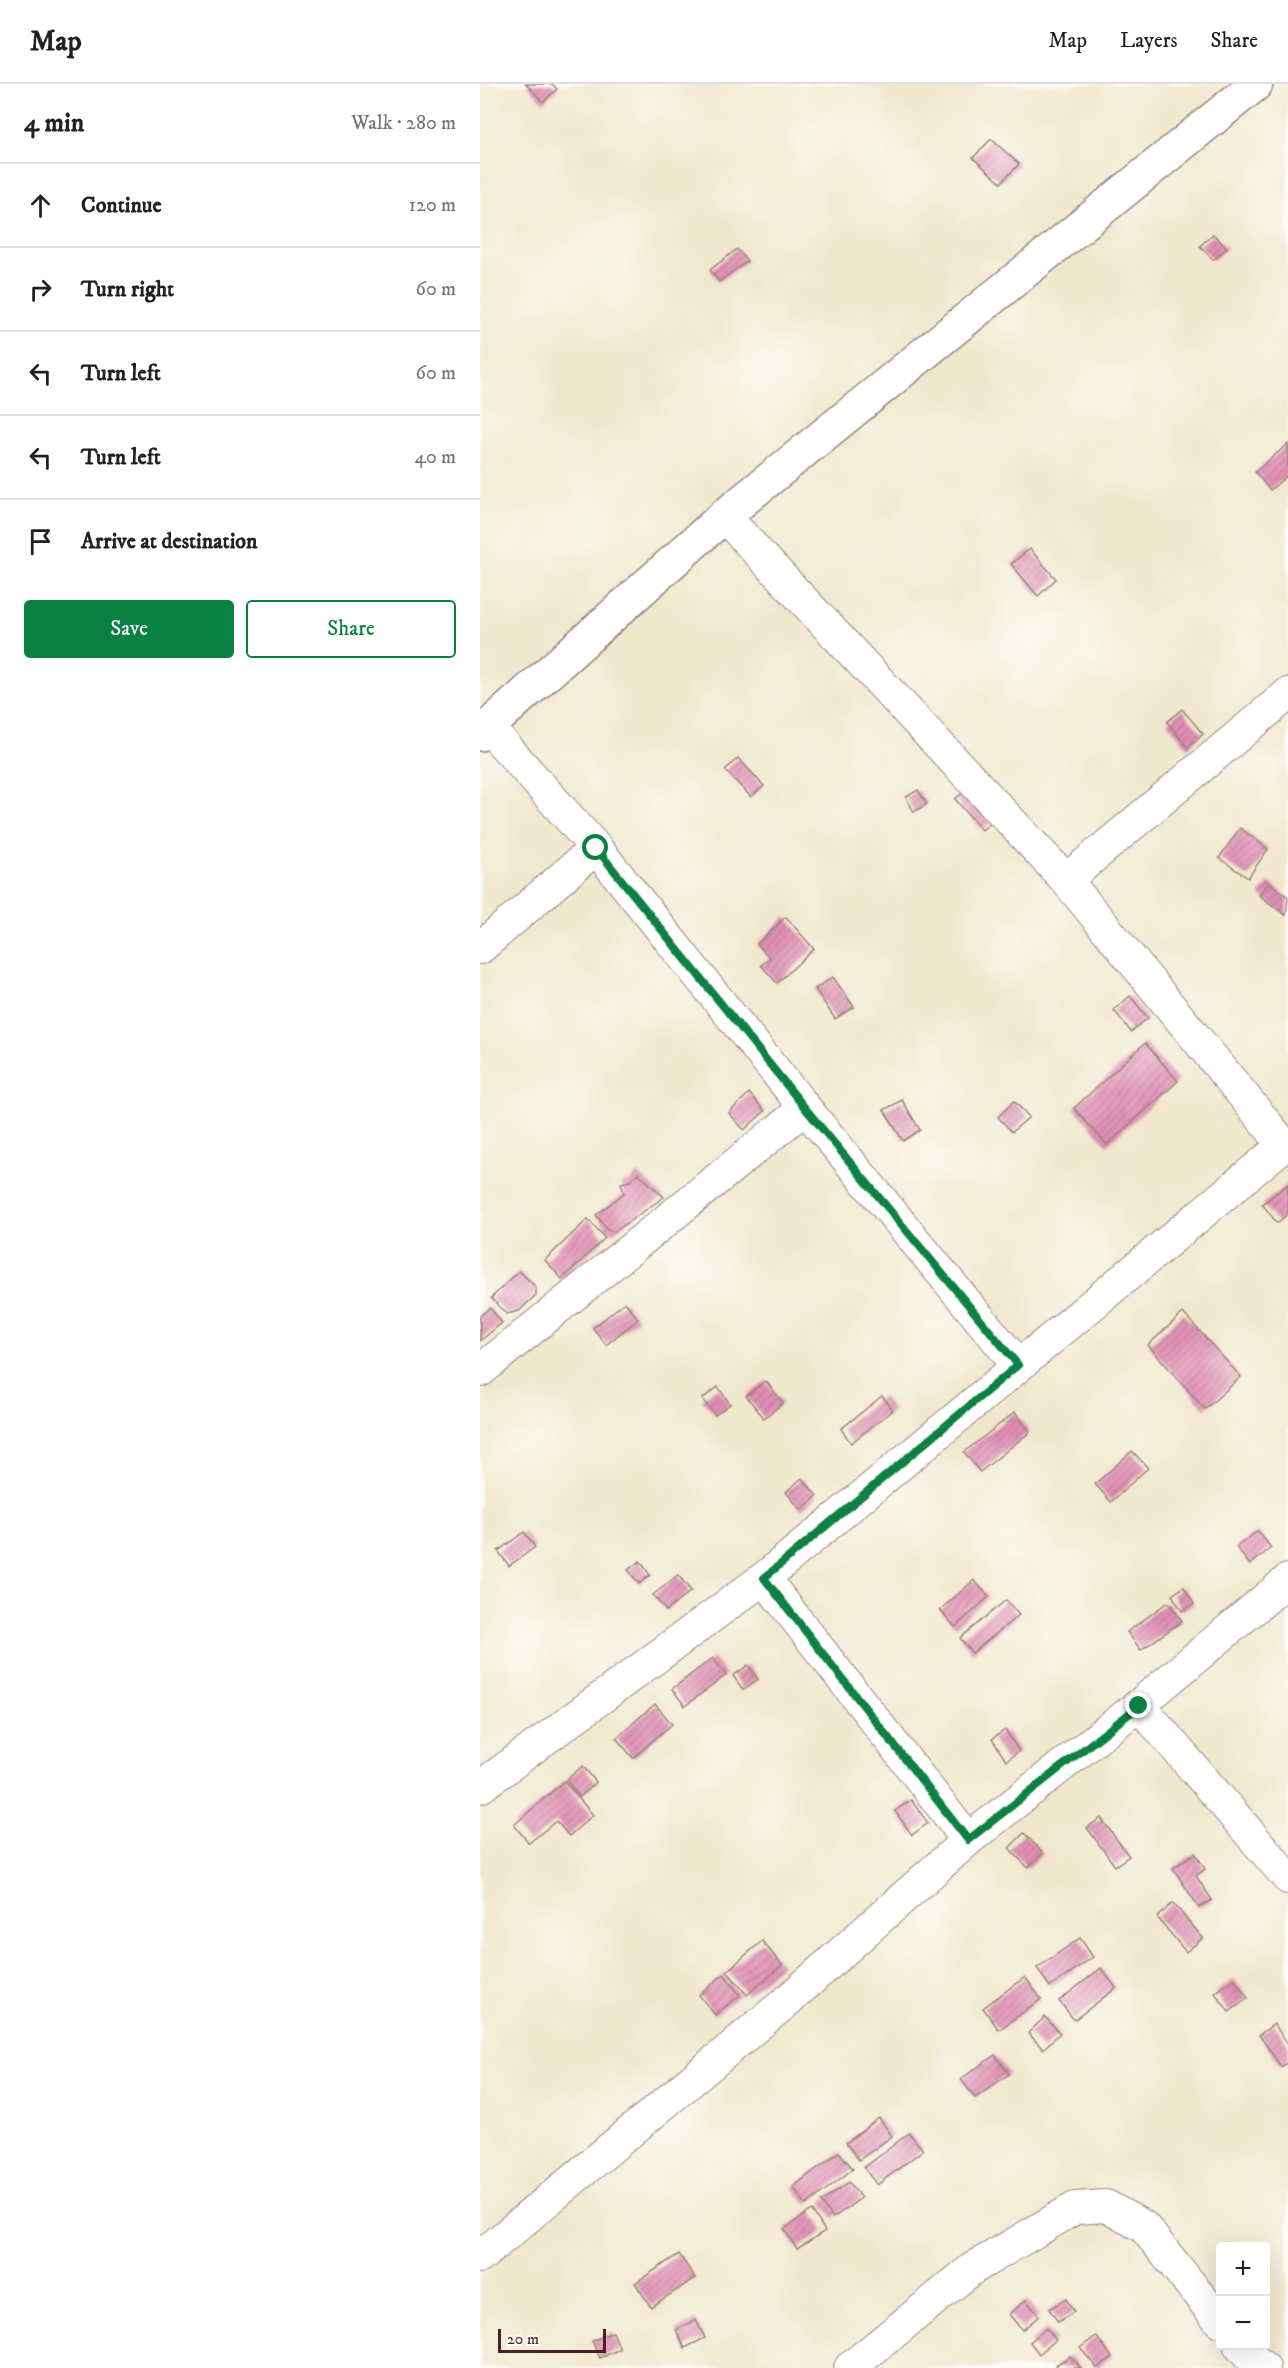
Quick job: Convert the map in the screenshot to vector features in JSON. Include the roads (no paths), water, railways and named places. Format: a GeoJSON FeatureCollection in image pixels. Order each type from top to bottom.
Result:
{"type":"FeatureCollection","features":[{"type":"Feature","properties":{"kind":"street"},"geometry":{"type":"LineString","coordinates":[[1018,1365],[805,1108],[596,848],[484,731],[724,516],[1256,84]]}},
{"type":"Feature","properties":{"kind":"street"},"geometry":{"type":"LineString","coordinates":[[480,1787],[764,1578],[1286,1143],[1066,880],[724,516]]}},
{"type":"Feature","properties":{"kind":"street"},"geometry":{"type":"LineString","coordinates":[[1066,880],[1288,694]]}},
{"type":"Feature","properties":{"kind":"street"},"geometry":{"type":"LineString","coordinates":[[480,948],[596,848]]}},
{"type":"Feature","properties":{"kind":"street"},"geometry":{"type":"LineString","coordinates":[[480,1371],[805,1108]]}},
{"type":"Feature","properties":{"kind":"street"},"geometry":{"type":"LineString","coordinates":[[764,1578],[968,1840]]}},
{"type":"Feature","properties":{"kind":"street"},"geometry":{"type":"LineString","coordinates":[[480,2257],[787,2001],[968,1840],[1139,1706],[1288,1580]]}},
{"type":"Feature","properties":{"kind":"street"},"geometry":{"type":"LineString","coordinates":[[1139,1706],[1288,1878]]}},
{"type":"Feature","properties":{"kind":"street"},"geometry":{"type":"LineString","coordinates":[[850,2368],[972,2269],[1075,2208],[1106,2206],[1144,2227],[1216,2315]]}},
{"type":"Feature","properties":{"kind":"street"},"geometry":{"type":"LineString","coordinates":[[1244,2350],[1264,2368]]}}]}
